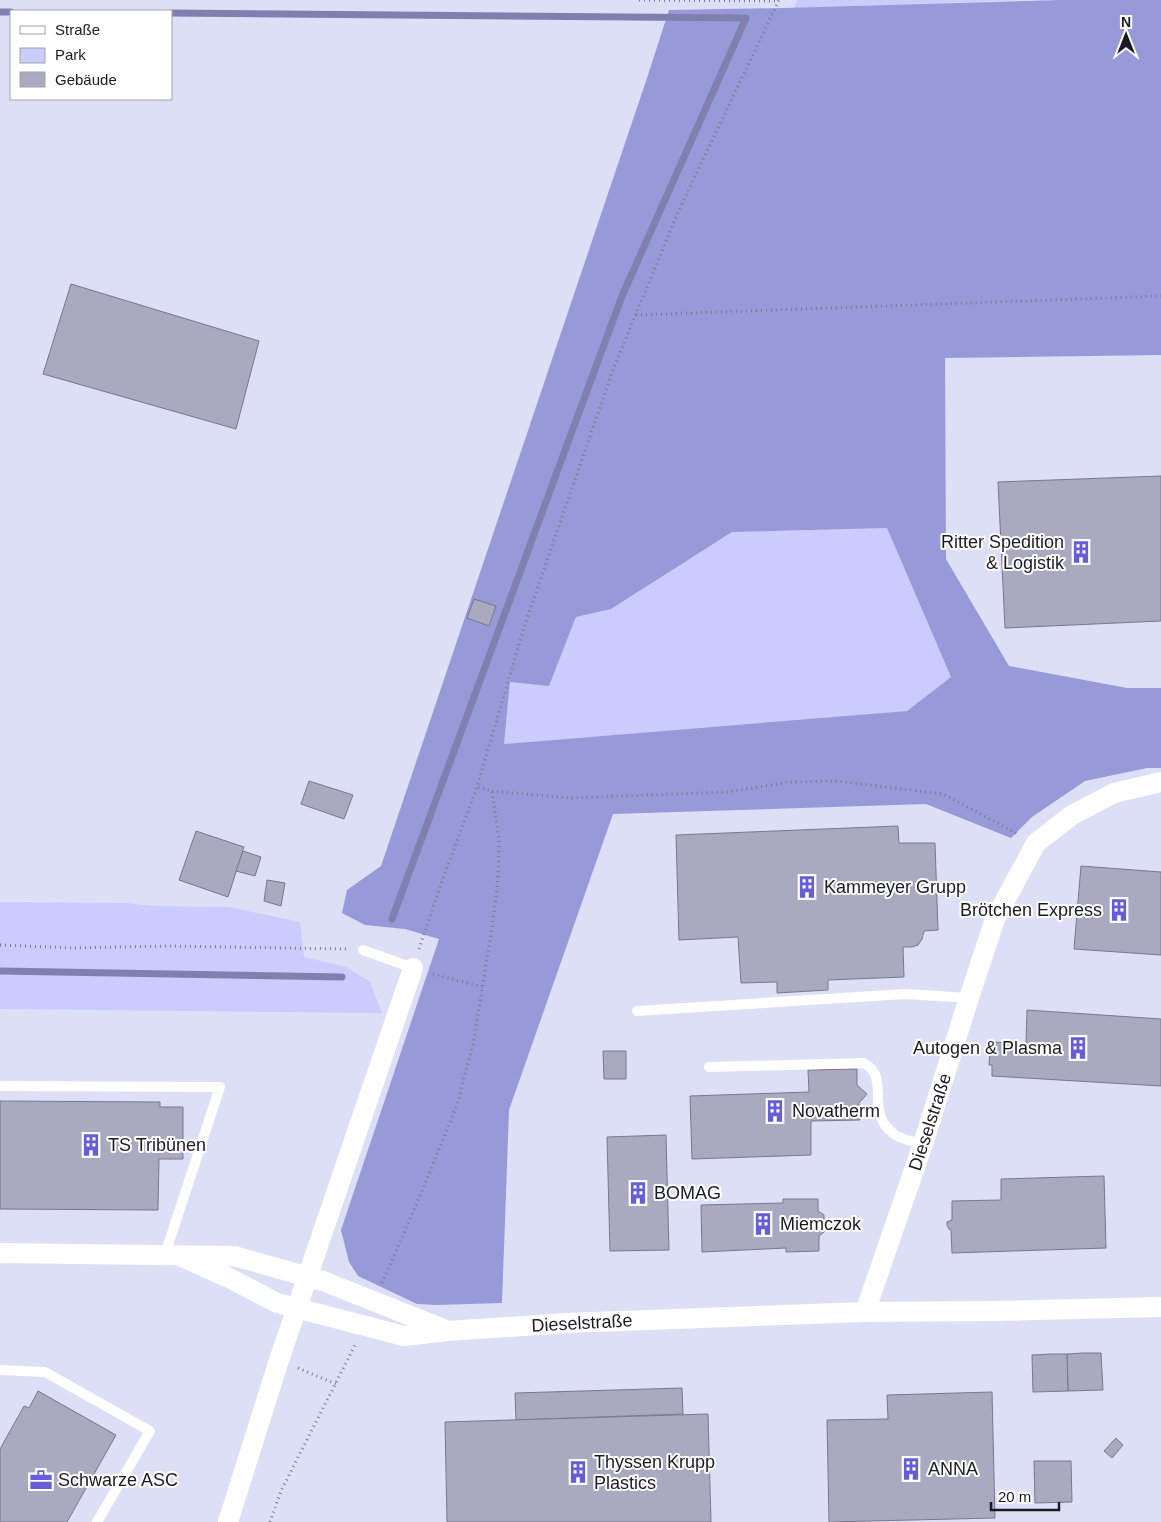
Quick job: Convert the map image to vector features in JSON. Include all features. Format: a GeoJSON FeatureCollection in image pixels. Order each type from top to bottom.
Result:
{"type":"FeatureCollection","features":[{"type":"Feature","properties":{"kind":"street","name":"Dieselstraße"},"geometry":{"type":"LineString","coordinates":[[865,1312],[923,1144],[996,919],[1036,843],[1072,815],[1114,793],[1161,782]]}},
{"type":"Feature","properties":{"kind":"street"},"geometry":{"type":"LineString","coordinates":[[228,1522],[296,1309],[413,968]]}},
{"type":"Feature","properties":{"kind":"street","name":"Dieselstraße"},"geometry":{"type":"LineString","coordinates":[[0,1253],[234,1256],[323,1281],[448,1331]]}},
{"type":"Feature","properties":{"kind":"street","name":"Dieselstraße"},"geometry":{"type":"LineString","coordinates":[[173,1255],[227,1277],[277,1303],[404,1336],[567,1323],[865,1312],[1161,1308]]}},
{"type":"Feature","properties":{"kind":"lane"},"geometry":{"type":"LineString","coordinates":[[363,950],[413,968]]}},
{"type":"Feature","properties":{"kind":"lane"},"geometry":{"type":"LineString","coordinates":[[637,1011],[904,994],[969,998]]}},
{"type":"Feature","properties":{"kind":"lane"},"geometry":{"type":"LineString","coordinates":[[709,1067],[864,1062],[872,1067],[878,1082],[878,1111],[886,1127],[895,1135],[923,1144]]}},
{"type":"Feature","properties":{"kind":"lane"},"geometry":{"type":"LineString","coordinates":[[0,1086],[220,1087],[173,1255]]}},
{"type":"Feature","properties":{"kind":"lane"},"geometry":{"type":"LineString","coordinates":[[0,1370],[46,1372],[150,1430],[97,1522]]}},
{"type":"Feature","properties":{"kind":"path"},"geometry":{"type":"LineString","coordinates":[[482,987],[413,968],[441,884],[477,787],[525,624],[614,367],[680,210],[779,0],[639,0]]}},
{"type":"Feature","properties":{"kind":"path"},"geometry":{"type":"LineString","coordinates":[[636,315],[1161,296]]}},
{"type":"Feature","properties":{"kind":"path"},"geometry":{"type":"LineString","coordinates":[[477,787],[492,791],[569,798],[728,792],[789,782],[837,782],[943,794],[1036,843]]}},
{"type":"Feature","properties":{"kind":"path"},"geometry":{"type":"LineString","coordinates":[[374,1302],[457,1105],[472,1044],[492,928],[498,879],[499,839],[492,791]]}},
{"type":"Feature","properties":{"kind":"path"},"geometry":{"type":"LineString","coordinates":[[0,945],[73,948],[168,946],[363,950]]}},
{"type":"Feature","properties":{"kind":"path"},"geometry":{"type":"LineString","coordinates":[[270,1522],[281,1491],[365,1326]]}},
{"type":"Feature","properties":{"kind":"path"},"geometry":{"type":"LineString","coordinates":[[279,1360],[336,1384]]}},
{"type":"Feature","properties":{"kind":"green space"},"geometry":{"type":"Polygon","coordinates":[[[797,0],[1022,0],[794,8],[797,0]]]}},
{"type":"Feature","properties":{"kind":"green space"},"geometry":{"type":"Polygon","coordinates":[[[887,528],[951,677],[907,711],[504,744],[510,682],[549,685],[576,617],[611,609],[732,532],[887,528]]]}},
{"type":"Feature","properties":{"kind":"green space"},"geometry":{"type":"Polygon","coordinates":[[[0,902],[125,903],[155,906],[229,907],[300,922],[304,957],[346,967],[370,982],[382,1013],[0,1009],[0,902]]]}},
{"type":"Feature","properties":{"kind":"shaded area"},"geometry":{"type":"Polygon","coordinates":[[[1060,0],[1161,0],[1161,355],[945,358],[946,559],[1009,666],[1127,688],[1161,688],[1161,768],[1147,768],[1085,781],[1032,817],[1011,838],[926,804],[613,814],[509,1110],[502,1303],[417,1304],[358,1276],[349,1262],[341,1230],[439,939],[405,929],[365,925],[342,913],[347,890],[381,866],[669,10],[1060,0]],[[887,528],[732,532],[611,609],[576,617],[549,686],[510,682],[504,744],[907,711],[951,677],[887,528]]]}},
{"type":"Feature","properties":{"kind":"building"},"geometry":{"type":"Polygon","coordinates":[[[71,284],[259,341],[236,429],[43,374],[71,284]]]}},
{"type":"Feature","properties":{"kind":"building","name":"Ritter Spedition & Logistik"},"geometry":{"type":"Polygon","coordinates":[[[1161,476],[1161,621],[1005,628],[998,482],[1161,476]]]}},
{"type":"Feature","properties":{"kind":"building"},"geometry":{"type":"Polygon","coordinates":[[[474,599],[496,606],[489,626],[467,618],[474,599]]]}},
{"type":"Feature","properties":{"kind":"building"},"geometry":{"type":"Polygon","coordinates":[[[309,781],[353,795],[344,819],[301,804],[309,781]]]}},
{"type":"Feature","properties":{"kind":"building","name":"Kammeyer Grupp"},"geometry":{"type":"Polygon","coordinates":[[[898,826],[899,843],[935,843],[938,930],[924,931],[918,945],[903,947],[904,977],[828,980],[828,990],[777,993],[777,982],[741,983],[738,937],[679,940],[676,835],[898,826]]]}},
{"type":"Feature","properties":{"kind":"building"},"geometry":{"type":"Polygon","coordinates":[[[196,831],[244,847],[228,897],[179,880],[196,831]]]}},
{"type":"Feature","properties":{"kind":"building"},"geometry":{"type":"Polygon","coordinates":[[[243,851],[261,857],[255,876],[236,871],[243,851]]]}},
{"type":"Feature","properties":{"kind":"building","name":"Brötchen Express"},"geometry":{"type":"Polygon","coordinates":[[[1081,866],[1161,872],[1161,955],[1074,949],[1081,866]]]}},
{"type":"Feature","properties":{"kind":"building"},"geometry":{"type":"Polygon","coordinates":[[[267,880],[285,883],[281,906],[264,901],[267,880]]]}},
{"type":"Feature","properties":{"kind":"building","name":"Autogen & Plasma"},"geometry":{"type":"Polygon","coordinates":[[[1027,1010],[1161,1019],[1161,1086],[992,1076],[992,1065],[989,1065],[990,1052],[994,1052],[994,1042],[1026,1044],[1027,1010]]]}},
{"type":"Feature","properties":{"kind":"building"},"geometry":{"type":"Polygon","coordinates":[[[603,1051],[626,1051],[626,1079],[604,1079],[603,1051]]]}},
{"type":"Feature","properties":{"kind":"building","name":"Novatherm"},"geometry":{"type":"Polygon","coordinates":[[[857,1069],[857,1085],[867,1094],[859,1103],[860,1120],[811,1121],[811,1155],[692,1159],[690,1096],[809,1092],[808,1070],[857,1069]]]}},
{"type":"Feature","properties":{"kind":"building","name":"TS Tribünen"},"geometry":{"type":"Polygon","coordinates":[[[0,1101],[160,1102],[160,1107],[183,1107],[183,1159],[159,1159],[158,1210],[0,1209],[0,1101]]]}},
{"type":"Feature","properties":{"kind":"building","name":"BOMAG"},"geometry":{"type":"Polygon","coordinates":[[[666,1135],[669,1250],[610,1251],[607,1137],[666,1135]]]}},
{"type":"Feature","properties":{"kind":"building"},"geometry":{"type":"Polygon","coordinates":[[[1104,1176],[1106,1248],[952,1253],[951,1230],[947,1222],[952,1220],[952,1201],[1001,1200],[1001,1179],[1104,1176]]]}},
{"type":"Feature","properties":{"kind":"building","name":"Miemczok"},"geometry":{"type":"Polygon","coordinates":[[[783,1199],[818,1199],[818,1211],[824,1215],[824,1232],[819,1236],[819,1251],[786,1252],[786,1248],[702,1252],[701,1205],[783,1203],[783,1199]]]}},
{"type":"Feature","properties":{"kind":"building"},"geometry":{"type":"Polygon","coordinates":[[[1101,1353],[1103,1390],[1068,1391],[1067,1354],[1101,1353]]]}},
{"type":"Feature","properties":{"kind":"building"},"geometry":{"type":"Polygon","coordinates":[[[1067,1354],[1068,1391],[1033,1392],[1032,1355],[1067,1354]]]}},
{"type":"Feature","properties":{"kind":"building"},"geometry":{"type":"Polygon","coordinates":[[[682,1388],[683,1414],[516,1420],[515,1393],[682,1388]]]}},
{"type":"Feature","properties":{"kind":"building"},"geometry":{"type":"Polygon","coordinates":[[[38,1391],[116,1435],[67,1522],[0,1522],[0,1449],[24,1406],[29,1408],[38,1391]]]}},
{"type":"Feature","properties":{"kind":"building","name":"ANNA"},"geometry":{"type":"Polygon","coordinates":[[[992,1392],[995,1518],[829,1522],[827,1420],[888,1419],[887,1395],[992,1392]]]}},
{"type":"Feature","properties":{"kind":"building","name":"Thyssen Krupp Plastics"},"geometry":{"type":"Polygon","coordinates":[[[708,1414],[711,1522],[447,1522],[445,1422],[708,1414]]]}},
{"type":"Feature","properties":{"kind":"building"},"geometry":{"type":"Polygon","coordinates":[[[1116,1438],[1123,1445],[1112,1458],[1104,1451],[1116,1438]]]}},
{"type":"Feature","properties":{"kind":"building"},"geometry":{"type":"Polygon","coordinates":[[[1034,1461],[1071,1461],[1072,1502],[1035,1503],[1034,1461]]]}},
{"type":"Feature","properties":{"kind":"waterway"},"geometry":{"type":"LineString","coordinates":[[0,12],[10,12]]}},
{"type":"Feature","properties":{"kind":"waterway"},"geometry":{"type":"LineString","coordinates":[[172,13],[746,18],[622,296],[392,919]]}},
{"type":"Feature","properties":{"kind":"waterway"},"geometry":{"type":"LineString","coordinates":[[0,971],[342,977]]}},
{"type":"Feature","properties":{"kind":"place","name":"Ritter Spedition & Logistik"},"geometry":{"type":"Point","coordinates":[1081,552]}},
{"type":"Feature","properties":{"kind":"place","name":"Kammeyer Grupp"},"geometry":{"type":"Point","coordinates":[807,887]}},
{"type":"Feature","properties":{"kind":"place","name":"Brötchen Express"},"geometry":{"type":"Point","coordinates":[1119,910]}},
{"type":"Feature","properties":{"kind":"place","name":"Autogen & Plasma"},"geometry":{"type":"Point","coordinates":[1078,1048]}},
{"type":"Feature","properties":{"kind":"place","name":"Novatherm"},"geometry":{"type":"Point","coordinates":[775,1111]}},
{"type":"Feature","properties":{"kind":"place","name":"TS Tribünen"},"geometry":{"type":"Point","coordinates":[91,1145]}},
{"type":"Feature","properties":{"kind":"place","name":"BOMAG"},"geometry":{"type":"Point","coordinates":[638,1193]}},
{"type":"Feature","properties":{"kind":"place","name":"Miemczok"},"geometry":{"type":"Point","coordinates":[763,1224]}},
{"type":"Feature","properties":{"kind":"place","name":"ANNA"},"geometry":{"type":"Point","coordinates":[911,1469]}},
{"type":"Feature","properties":{"kind":"place","name":"Thyssen Krupp Plastics"},"geometry":{"type":"Point","coordinates":[578,1472]}},
{"type":"Feature","properties":{"kind":"place","name":"Schwarze ASC"},"geometry":{"type":"Point","coordinates":[41,1480]}}]}
